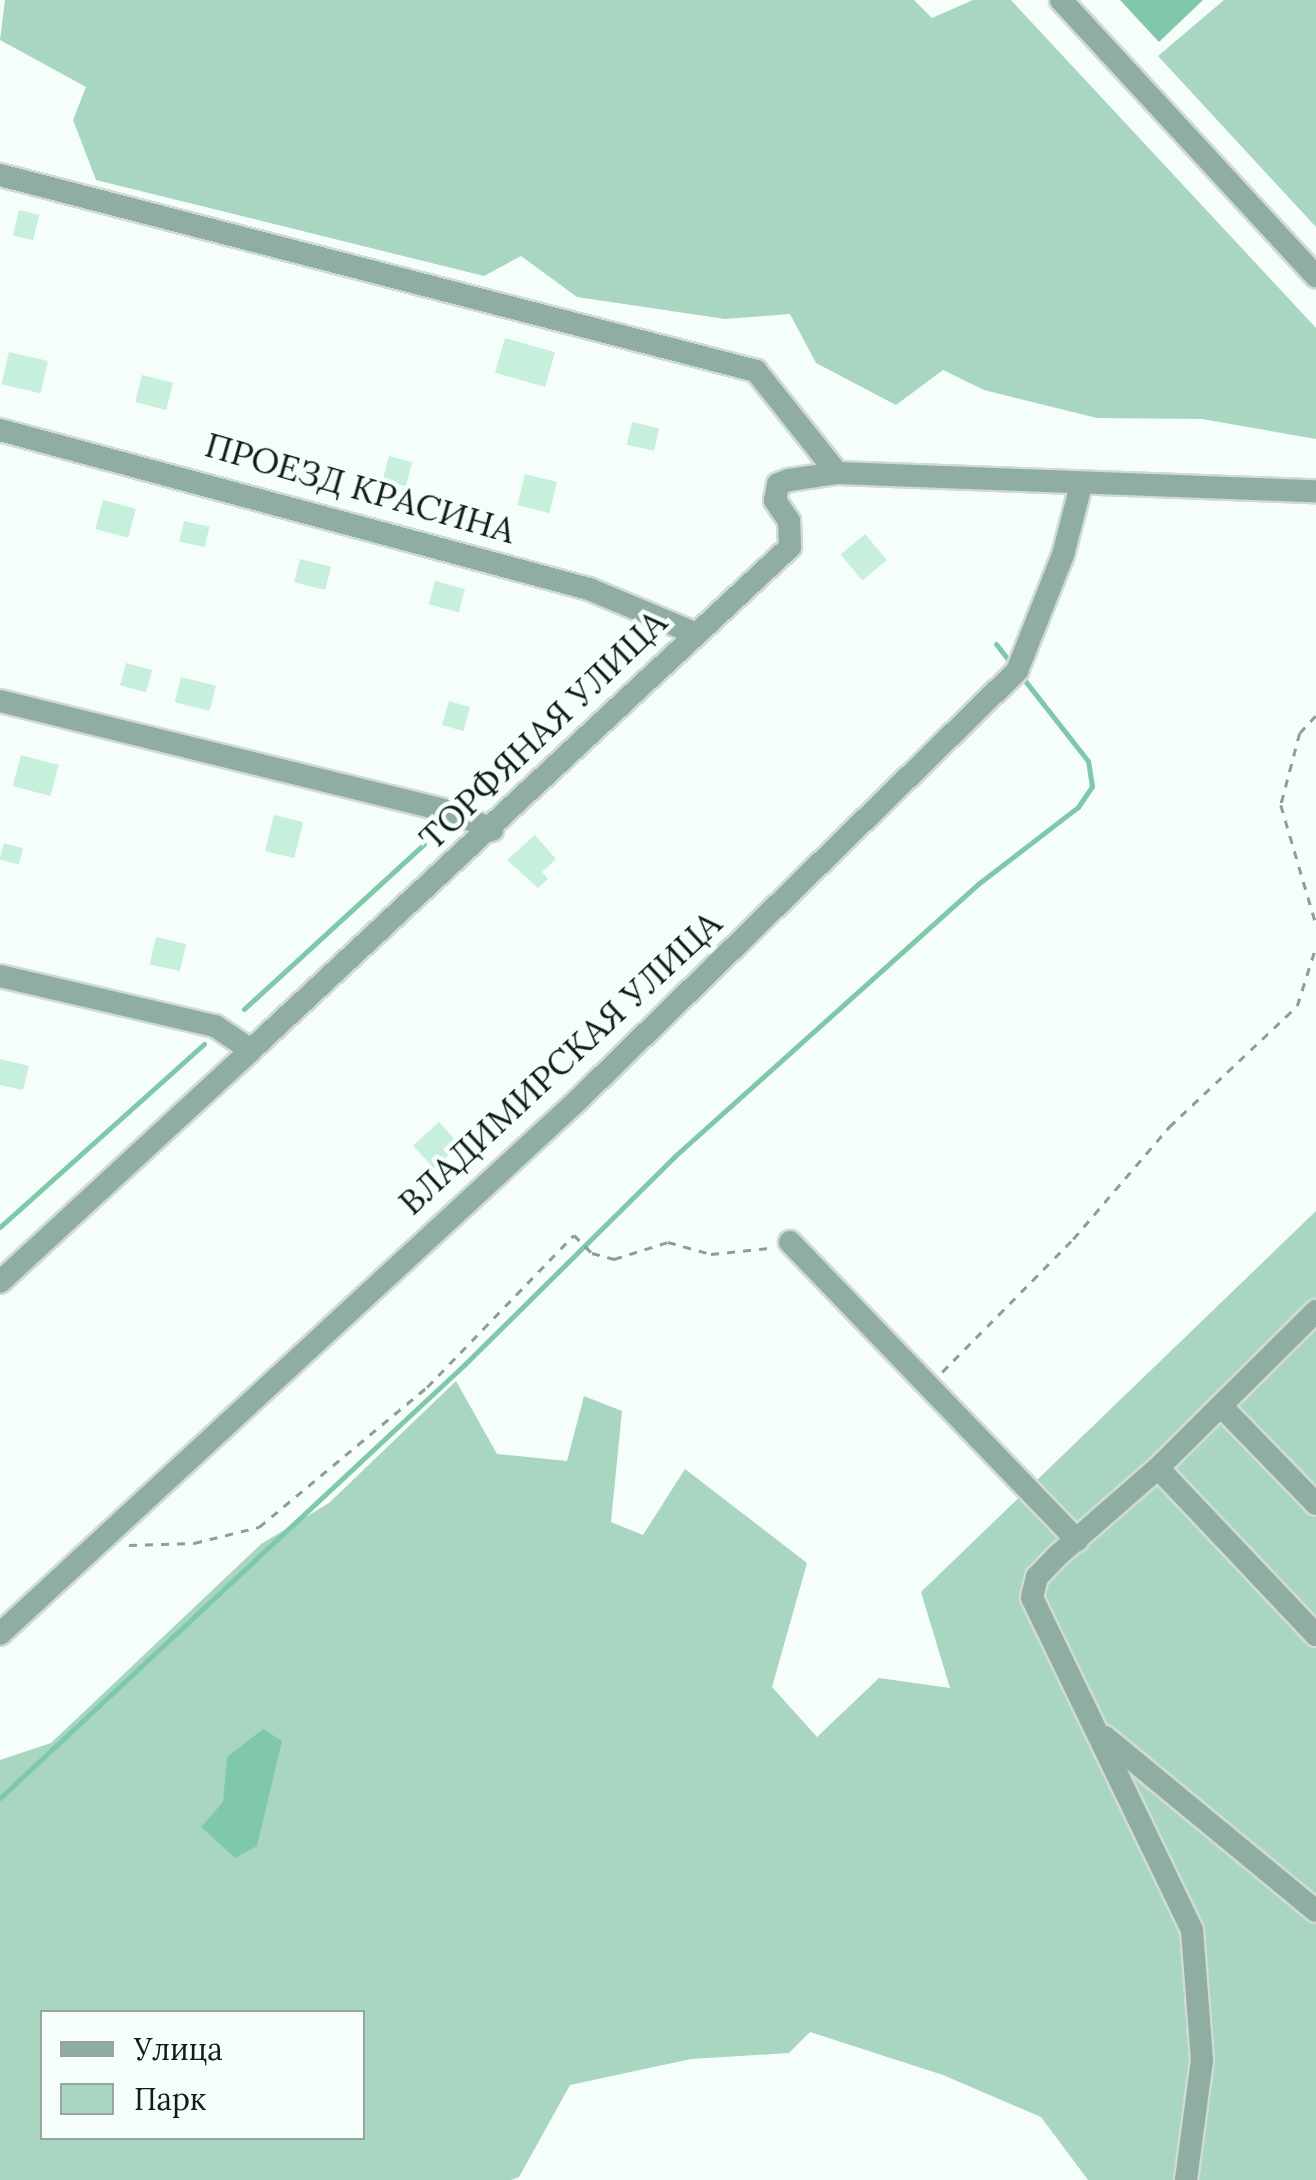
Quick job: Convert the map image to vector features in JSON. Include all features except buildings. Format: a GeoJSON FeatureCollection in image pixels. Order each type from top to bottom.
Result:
{"type":"FeatureCollection","features":[{"type":"Feature","properties":{"kind":"street"},"geometry":{"type":"LineString","coordinates":[[1061,0],[1316,276]]}},
{"type":"Feature","properties":{"kind":"street"},"geometry":{"type":"LineString","coordinates":[[0,175],[756,371],[837,474],[1316,491]]}},
{"type":"Feature","properties":{"kind":"street","name":"ПРОЕЗД КРАСИНА"},"geometry":{"type":"LineString","coordinates":[[0,430],[590,589],[694,632]]}},
{"type":"Feature","properties":{"kind":"street","name":"ТОРФЯНАЯ УЛИЦА"},"geometry":{"type":"LineString","coordinates":[[0,1282],[492,830],[694,632],[790,547],[789,520],[775,500],[778,484],[837,474]]}},
{"type":"Feature","properties":{"kind":"street","name":"ВЛАДИМИРСКАЯ УЛИЦА"},"geometry":{"type":"LineString","coordinates":[[0,1634],[578,1100],[1017,671],[1064,554],[1081,485]]}},
{"type":"Feature","properties":{"kind":"street"},"geometry":{"type":"LineString","coordinates":[[0,701],[456,813],[492,830]]}},
{"type":"Feature","properties":{"kind":"street"},"geometry":{"type":"LineString","coordinates":[[0,976],[216,1026],[251,1050]]}},
{"type":"Feature","properties":{"kind":"street"},"geometry":{"type":"LineString","coordinates":[[790,1242],[931,1383],[1076,1540]]}},
{"type":"Feature","properties":{"kind":"street"},"geometry":{"type":"LineString","coordinates":[[1186,2180],[1202,2060],[1200,1966],[1177,1891],[1032,1598],[1037,1577],[1222,1407],[1316,1311]]}},
{"type":"Feature","properties":{"kind":"street"},"geometry":{"type":"LineString","coordinates":[[1222,1407],[1316,1504]]}},
{"type":"Feature","properties":{"kind":"street"},"geometry":{"type":"LineString","coordinates":[[1158,1468],[1316,1635]]}},
{"type":"Feature","properties":{"kind":"street"},"geometry":{"type":"LineString","coordinates":[[1098,1732],[1316,1911]]}},
{"type":"Feature","properties":{"kind":"path"},"geometry":{"type":"LineString","coordinates":[[1316,716],[1300,733],[1282,805],[1316,924]]}},
{"type":"Feature","properties":{"kind":"path"},"geometry":{"type":"LineString","coordinates":[[931,1383],[1073,1240],[1169,1127],[1297,1006],[1316,946]]}},
{"type":"Feature","properties":{"kind":"path"},"geometry":{"type":"LineString","coordinates":[[113,1550],[239,1536],[259,1526],[426,1387],[574,1235],[592,1253],[614,1259],[668,1242],[739,1256],[790,1242]]}},
{"type":"Feature","properties":{"kind":"green space"},"geometry":{"type":"Polygon","coordinates":[[[5,0],[914,0],[932,18],[973,0],[1011,0],[1316,328],[1316,439],[1202,419],[1097,418],[984,390],[943,370],[896,405],[816,363],[790,314],[725,319],[577,297],[521,256],[484,276],[96,180],[73,120],[86,87],[0,40],[5,0]]]}},
{"type":"Feature","properties":{"kind":"green space"},"geometry":{"type":"Polygon","coordinates":[[[1224,0],[1316,0],[1316,227],[1158,56],[1224,0]]]}},
{"type":"Feature","properties":{"kind":"green space"},"geometry":{"type":"Polygon","coordinates":[[[1316,1211],[1316,2180],[1088,2180],[1041,2117],[943,2075],[810,2032],[789,2053],[691,2059],[570,2085],[519,2177],[511,2180],[0,2180],[0,1760],[51,1743],[261,1544],[329,1503],[456,1381],[497,1454],[567,1461],[584,1396],[622,1411],[611,1522],[643,1535],[685,1469],[807,1563],[772,1687],[817,1737],[879,1678],[950,1688],[921,1592],[1316,1211]]]}},
{"type":"Feature","properties":{"kind":"shaded area"},"geometry":{"type":"Polygon","coordinates":[[[1120,0],[1203,0],[1159,42],[1120,0]]]}},
{"type":"Feature","properties":{"kind":"shaded area"},"geometry":{"type":"Polygon","coordinates":[[[263,1729],[282,1741],[257,1846],[235,1858],[201,1827],[223,1802],[227,1757],[263,1729]]]}},
{"type":"Feature","properties":{"kind":"waterway"},"geometry":{"type":"LineString","coordinates":[[996,644],[1013,666]]}},
{"type":"Feature","properties":{"kind":"waterway"},"geometry":{"type":"LineString","coordinates":[[0,1798],[464,1365],[675,1156],[978,884],[1078,807],[1092,786],[1088,761],[1023,678]]}},
{"type":"Feature","properties":{"kind":"waterway"},"geometry":{"type":"LineString","coordinates":[[244,1009],[424,844]]}},
{"type":"Feature","properties":{"kind":"waterway"},"geometry":{"type":"LineString","coordinates":[[0,1227],[204,1044]]}}]}
